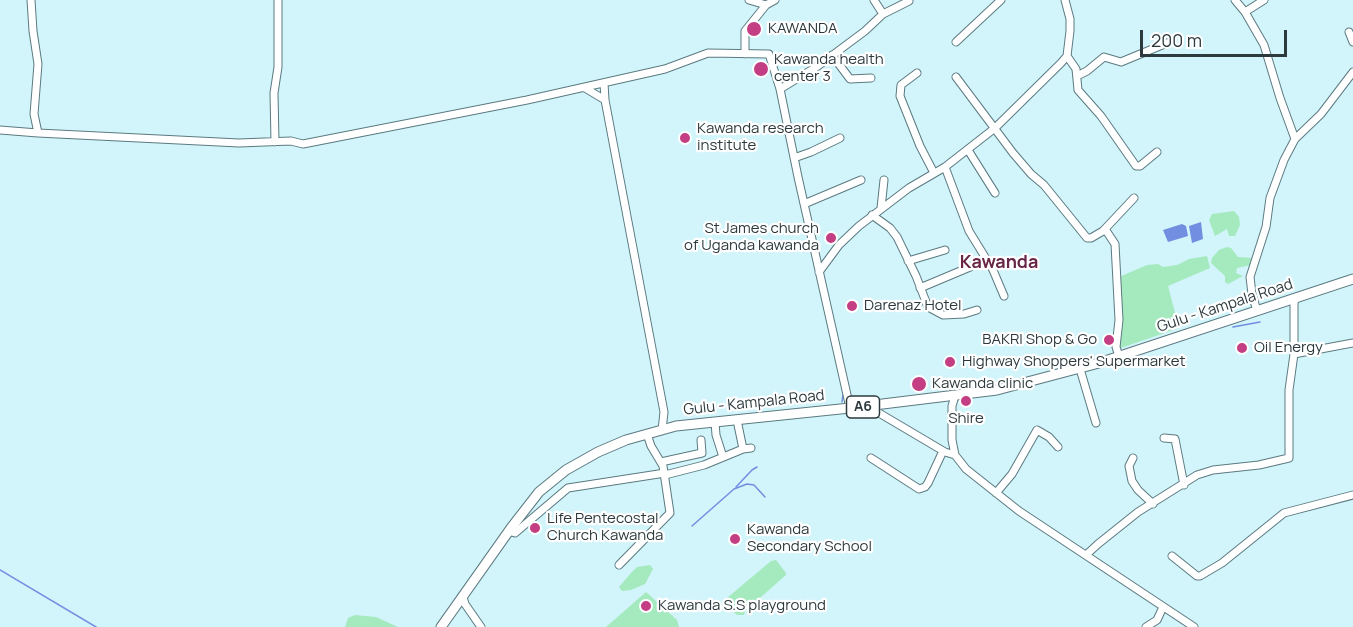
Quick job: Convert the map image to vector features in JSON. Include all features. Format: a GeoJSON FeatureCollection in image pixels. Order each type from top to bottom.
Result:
{"type":"FeatureCollection","features":[{"type":"Feature","properties":{"kind":"main road","name":"Gulu - Kampala Road"},"geometry":{"type":"LineString","coordinates":[[441,627],[508,531],[539,492],[566,470],[597,452],[626,440],[676,426],[871,406],[997,390],[1080,369],[1353,279]]}},
{"type":"Feature","properties":{"kind":"street"},"geometry":{"type":"LineString","coordinates":[[31,0],[33,31],[39,64],[34,114],[38,133]]}},
{"type":"Feature","properties":{"kind":"street"},"geometry":{"type":"LineString","coordinates":[[275,142],[274,93],[278,67],[278,0]]}},
{"type":"Feature","properties":{"kind":"street"},"geometry":{"type":"LineString","coordinates":[[749,0],[766,6]]}},
{"type":"Feature","properties":{"kind":"street"},"geometry":{"type":"LineString","coordinates":[[745,54],[745,32],[766,6],[775,0]]}},
{"type":"Feature","properties":{"kind":"street"},"geometry":{"type":"LineString","coordinates":[[874,0],[883,14]]}},
{"type":"Feature","properties":{"kind":"street"},"geometry":{"type":"LineString","coordinates":[[956,42],[1001,0]]}},
{"type":"Feature","properties":{"kind":"street"},"geometry":{"type":"LineString","coordinates":[[819,272],[839,245],[872,215],[909,188],[945,167],[995,128],[1067,56],[1070,19],[1065,0]]}},
{"type":"Feature","properties":{"kind":"street"},"geometry":{"type":"LineString","coordinates":[[1235,0],[1245,12],[1266,51],[1295,139]]}},
{"type":"Feature","properties":{"kind":"street"},"geometry":{"type":"LineString","coordinates":[[1245,12],[1264,0]]}},
{"type":"Feature","properties":{"kind":"street"},"geometry":{"type":"LineString","coordinates":[[780,89],[818,66],[865,31],[883,14],[909,1]]}},
{"type":"Feature","properties":{"kind":"street"},"geometry":{"type":"LineString","coordinates":[[1349,32],[1353,42]]}},
{"type":"Feature","properties":{"kind":"street"},"geometry":{"type":"LineString","coordinates":[[1077,76],[1104,57],[1121,62],[1167,43]]}},
{"type":"Feature","properties":{"kind":"street"},"geometry":{"type":"LineString","coordinates":[[0,130],[239,143],[291,141],[303,144],[604,83],[676,66],[701,55],[769,54],[780,89],[850,408]]}},
{"type":"Feature","properties":{"kind":"street"},"geometry":{"type":"LineString","coordinates":[[832,55],[850,79],[871,78]]}},
{"type":"Feature","properties":{"kind":"street"},"geometry":{"type":"LineString","coordinates":[[1067,56],[1074,64],[1078,90],[1106,123],[1136,166],[1140,166],[1156,152]]}},
{"type":"Feature","properties":{"kind":"street"},"geometry":{"type":"LineString","coordinates":[[1257,311],[1250,286],[1251,272],[1266,227],[1274,187],[1295,139],[1321,114],[1353,72]]}},
{"type":"Feature","properties":{"kind":"street"},"geometry":{"type":"LineString","coordinates":[[917,73],[903,82],[900,96],[920,146],[934,173]]}},
{"type":"Feature","properties":{"kind":"street"},"geometry":{"type":"LineString","coordinates":[[956,77],[1019,160],[1049,190],[1084,236],[1091,238],[1105,229],[1134,198]]}},
{"type":"Feature","properties":{"kind":"street"},"geometry":{"type":"LineString","coordinates":[[604,83],[605,100],[664,411],[662,429]]}},
{"type":"Feature","properties":{"kind":"street"},"geometry":{"type":"LineString","coordinates":[[583,87],[605,100]]}},
{"type":"Feature","properties":{"kind":"street"},"geometry":{"type":"LineString","coordinates":[[794,158],[840,138]]}},
{"type":"Feature","properties":{"kind":"street"},"geometry":{"type":"LineString","coordinates":[[968,150],[994,193]]}},
{"type":"Feature","properties":{"kind":"street"},"geometry":{"type":"LineString","coordinates":[[945,167],[969,231],[993,270],[1004,297]]}},
{"type":"Feature","properties":{"kind":"street"},"geometry":{"type":"LineString","coordinates":[[804,204],[861,180]]}},
{"type":"Feature","properties":{"kind":"street"},"geometry":{"type":"LineString","coordinates":[[881,208],[884,180]]}},
{"type":"Feature","properties":{"kind":"street"},"geometry":{"type":"LineString","coordinates":[[872,215],[894,232],[926,304],[936,313],[954,315],[977,310]]}},
{"type":"Feature","properties":{"kind":"street"},"geometry":{"type":"LineString","coordinates":[[1105,229],[1115,244],[1119,320],[1116,346],[1119,356]]}},
{"type":"Feature","properties":{"kind":"street"},"geometry":{"type":"LineString","coordinates":[[908,261],[945,250]]}},
{"type":"Feature","properties":{"kind":"street"},"geometry":{"type":"LineString","coordinates":[[920,288],[970,267]]}},
{"type":"Feature","properties":{"kind":"street"},"geometry":{"type":"LineString","coordinates":[[1086,555],[1122,525],[1197,475],[1213,470],[1259,465],[1289,458],[1289,390],[1294,354],[1294,302],[1296,299]]}},
{"type":"Feature","properties":{"kind":"street"},"geometry":{"type":"LineString","coordinates":[[1294,354],[1353,343]]}},
{"type":"Feature","properties":{"kind":"street"},"geometry":{"type":"LineString","coordinates":[[1080,369],[1096,423]]}},
{"type":"Feature","properties":{"kind":"street"},"geometry":{"type":"LineString","coordinates":[[955,396],[952,405],[951,432],[955,455],[966,469],[996,493],[1194,627]]}},
{"type":"Feature","properties":{"kind":"street"},"geometry":{"type":"LineString","coordinates":[[871,406],[943,451],[955,455]]}},
{"type":"Feature","properties":{"kind":"street"},"geometry":{"type":"LineString","coordinates":[[664,411],[676,426]]}},
{"type":"Feature","properties":{"kind":"street"},"geometry":{"type":"LineString","coordinates":[[508,531],[515,532],[520,529],[568,488],[665,474],[704,465],[747,449],[737,420]]}},
{"type":"Feature","properties":{"kind":"street"},"geometry":{"type":"LineString","coordinates":[[715,422],[716,435],[723,457]]}},
{"type":"Feature","properties":{"kind":"street"},"geometry":{"type":"LineString","coordinates":[[996,493],[1012,474],[1036,430],[1040,430],[1058,447]]}},
{"type":"Feature","properties":{"kind":"street"},"geometry":{"type":"LineString","coordinates":[[619,565],[670,513],[665,474],[647,434]]}},
{"type":"Feature","properties":{"kind":"street"},"geometry":{"type":"LineString","coordinates":[[1164,438],[1175,439],[1184,484]]}},
{"type":"Feature","properties":{"kind":"street"},"geometry":{"type":"LineString","coordinates":[[661,462],[702,453],[701,440]]}},
{"type":"Feature","properties":{"kind":"street"},"geometry":{"type":"LineString","coordinates":[[872,458],[919,489],[928,483],[943,451]]}},
{"type":"Feature","properties":{"kind":"street"},"geometry":{"type":"LineString","coordinates":[[1133,458],[1129,466],[1132,481],[1153,504]]}},
{"type":"Feature","properties":{"kind":"street"},"geometry":{"type":"LineString","coordinates":[[1172,556],[1197,576],[1201,576],[1222,563],[1284,513],[1353,495]]}},
{"type":"Feature","properties":{"kind":"street"},"geometry":{"type":"LineString","coordinates":[[463,597],[465,604],[481,627]]}},
{"type":"Feature","properties":{"kind":"street"},"geometry":{"type":"LineString","coordinates":[[1146,627],[1157,620],[1163,607]]}},
{"type":"Feature","properties":{"kind":"green space"},"geometry":{"type":"Polygon","coordinates":[[[1234,211],[1239,217],[1240,225],[1235,236],[1229,236],[1227,229],[1215,236],[1209,220],[1212,214],[1234,211]]]}},
{"type":"Feature","properties":{"kind":"green space"},"geometry":{"type":"Polygon","coordinates":[[[1231,248],[1238,257],[1252,258],[1251,265],[1237,268],[1236,273],[1243,276],[1228,284],[1225,282],[1225,276],[1211,263],[1219,250],[1231,248]]]}},
{"type":"Feature","properties":{"kind":"green space"},"geometry":{"type":"Polygon","coordinates":[[[1207,256],[1210,268],[1168,286],[1179,328],[1118,349],[1119,277],[1147,265],[1158,264],[1163,267],[1177,265],[1189,259],[1207,256]]]}},
{"type":"Feature","properties":{"kind":"green space"},"geometry":{"type":"Polygon","coordinates":[[[776,560],[786,575],[745,611],[744,615],[737,615],[727,607],[727,598],[771,561],[776,560]]]}},
{"type":"Feature","properties":{"kind":"green space"},"geometry":{"type":"Polygon","coordinates":[[[650,565],[653,569],[645,584],[622,591],[619,587],[637,567],[650,565]]]}},
{"type":"Feature","properties":{"kind":"green space","name":"Kawanda S.S playground"},"geometry":{"type":"Polygon","coordinates":[[[646,592],[677,620],[679,627],[606,627],[646,592]]]}},
{"type":"Feature","properties":{"kind":"green space"},"geometry":{"type":"Polygon","coordinates":[[[355,615],[376,617],[398,627],[345,627],[348,618],[355,615]]]}},
{"type":"Feature","properties":{"kind":"water"},"geometry":{"type":"Polygon","coordinates":[[[1201,222],[1203,239],[1192,243],[1189,226],[1201,222]]]}},
{"type":"Feature","properties":{"kind":"water"},"geometry":{"type":"Polygon","coordinates":[[[1182,224],[1186,226],[1188,236],[1168,242],[1163,230],[1182,224]]]}},
{"type":"Feature","properties":{"kind":"waterway"},"geometry":{"type":"LineString","coordinates":[[1233,327],[1260,322]]}},
{"type":"Feature","properties":{"kind":"waterway"},"geometry":{"type":"LineString","coordinates":[[842,402],[843,395]]}},
{"type":"Feature","properties":{"kind":"waterway"},"geometry":{"type":"LineString","coordinates":[[736,487],[757,467]]}},
{"type":"Feature","properties":{"kind":"waterway"},"geometry":{"type":"LineString","coordinates":[[692,526],[734,489],[747,484],[754,485],[765,497]]}},
{"type":"Feature","properties":{"kind":"waterway"},"geometry":{"type":"LineString","coordinates":[[0,570],[96,627]]}},
{"type":"Feature","properties":{"kind":"place","name":"KAWANDA"},"geometry":{"type":"Point","coordinates":[754,29]}},
{"type":"Feature","properties":{"kind":"place","name":"Kawanda health center 3"},"geometry":{"type":"Point","coordinates":[761,69]}},
{"type":"Feature","properties":{"kind":"place","name":"Kawanda research institute"},"geometry":{"type":"Point","coordinates":[685,138]}},
{"type":"Feature","properties":{"kind":"place","name":"St James church of Uganda kawanda"},"geometry":{"type":"Point","coordinates":[831,238]}},
{"type":"Feature","properties":{"kind":"place","name":"Darenaz Hotel"},"geometry":{"type":"Point","coordinates":[852,306]}},
{"type":"Feature","properties":{"kind":"place","name":"BAKRI Shop & Go"},"geometry":{"type":"Point","coordinates":[1109,340]}},
{"type":"Feature","properties":{"kind":"place","name":"Oil Energy"},"geometry":{"type":"Point","coordinates":[1242,348]}},
{"type":"Feature","properties":{"kind":"place","name":"Highway Shoppers' Supermarket"},"geometry":{"type":"Point","coordinates":[950,362]}},
{"type":"Feature","properties":{"kind":"place","name":"Kawanda clinic"},"geometry":{"type":"Point","coordinates":[919,384]}},
{"type":"Feature","properties":{"kind":"place","name":"Shire"},"geometry":{"type":"Point","coordinates":[966,401]}},
{"type":"Feature","properties":{"kind":"place","name":"Life Pentecostal Church Kawanda"},"geometry":{"type":"Point","coordinates":[535,528]}},
{"type":"Feature","properties":{"kind":"place","name":"Kawanda Secondary School"},"geometry":{"type":"Point","coordinates":[735,539]}},
{"type":"Feature","properties":{"kind":"place","name":"Kawanda S.S playground"},"geometry":{"type":"Point","coordinates":[646,606]}},
{"type":"Feature","properties":{"kind":"district","name":"Kawanda"},"geometry":{"type":"Point","coordinates":[999,263]}}]}
